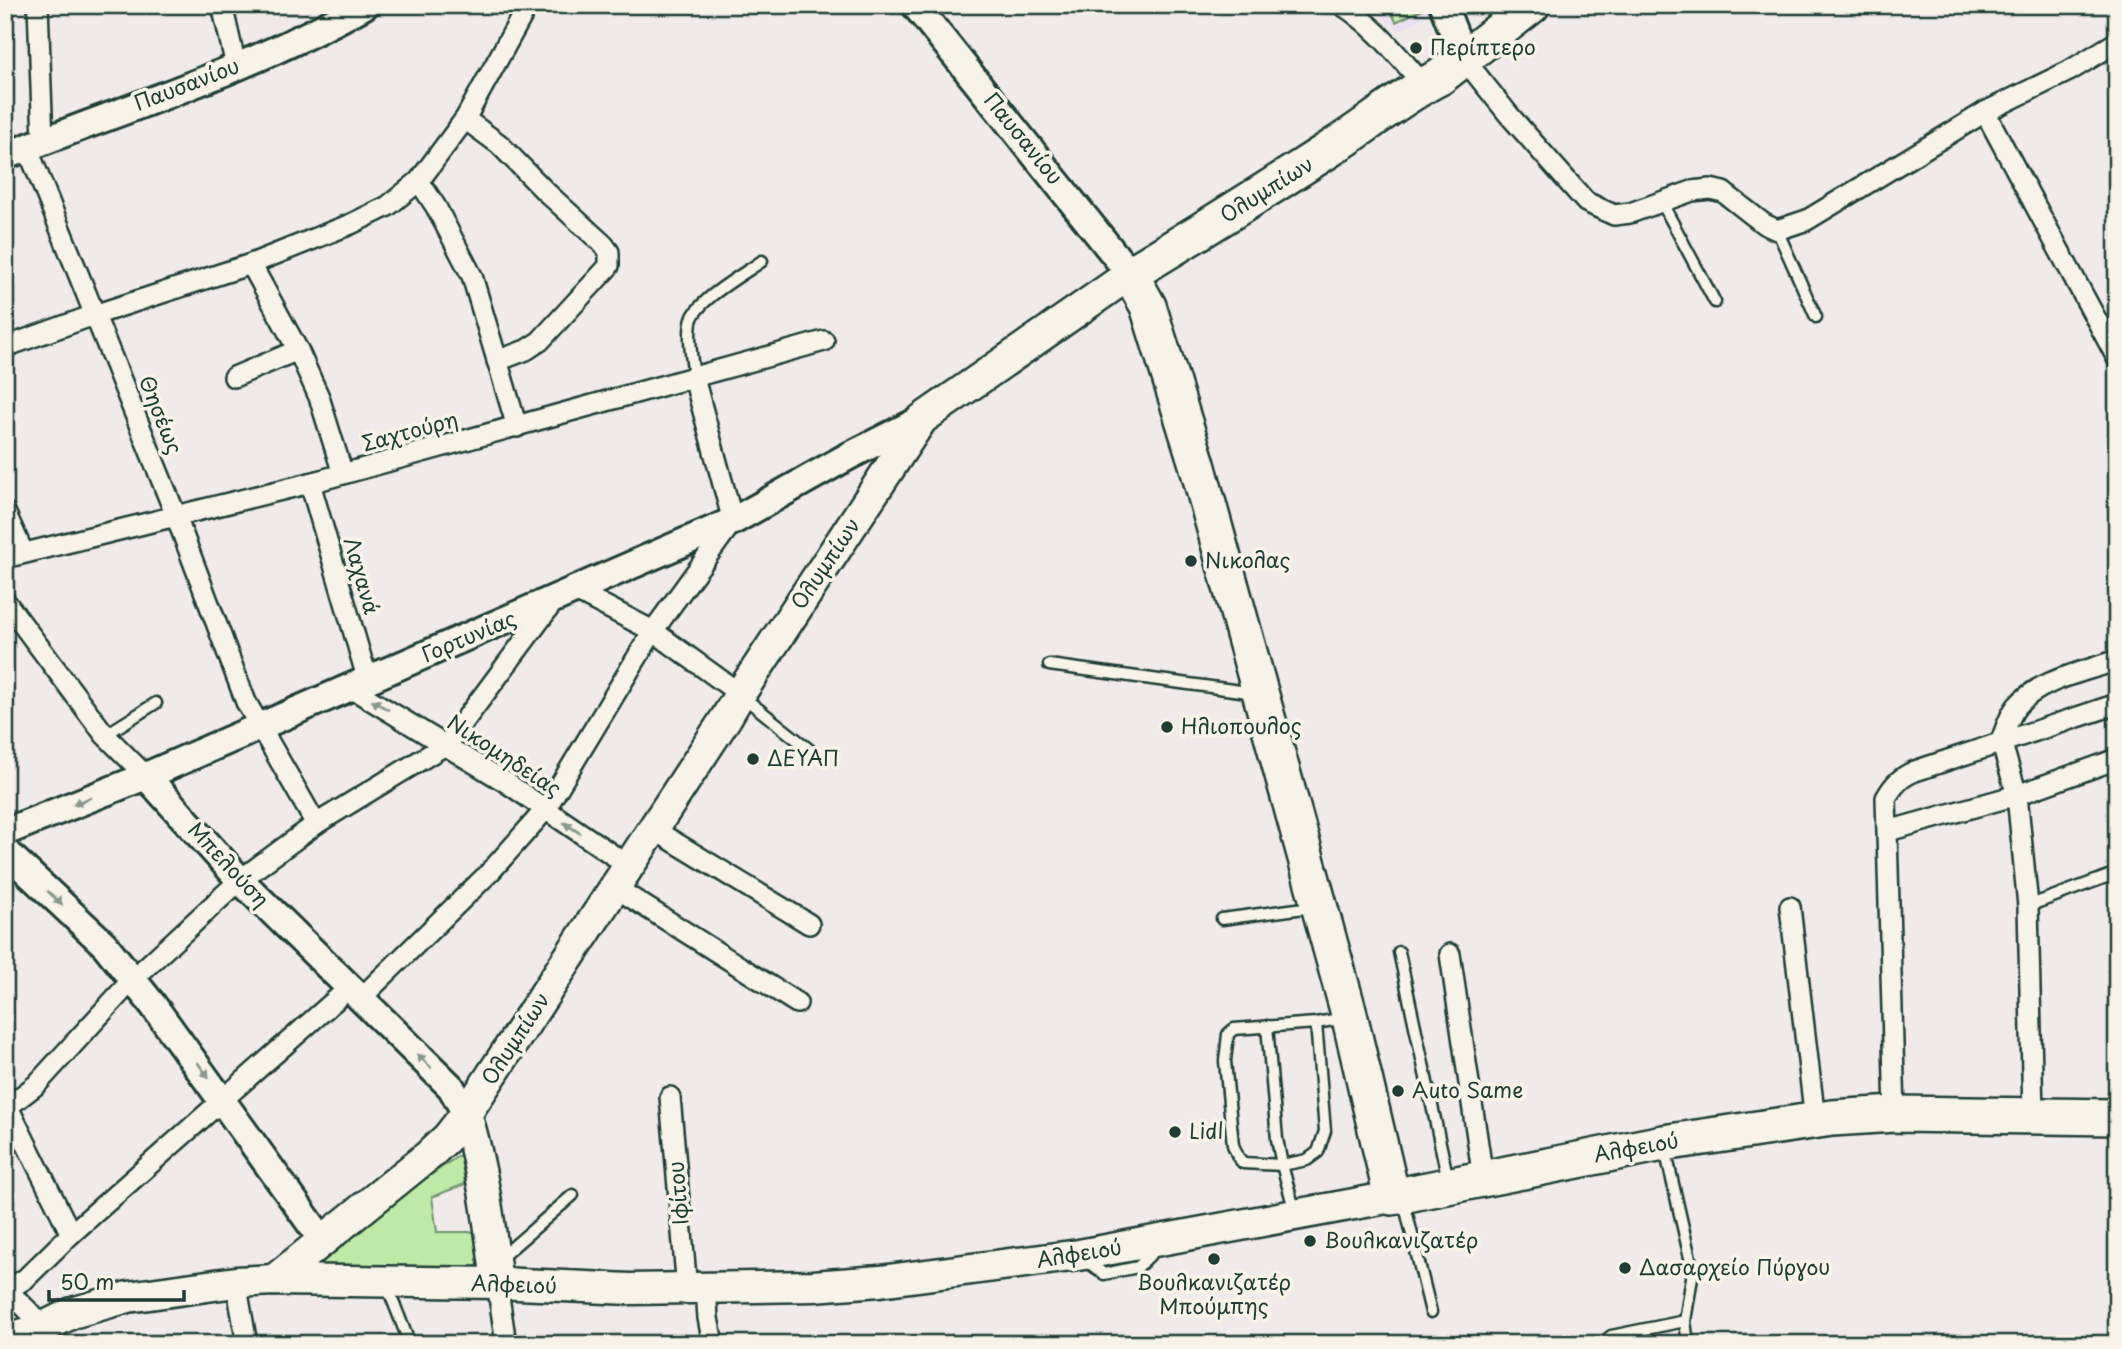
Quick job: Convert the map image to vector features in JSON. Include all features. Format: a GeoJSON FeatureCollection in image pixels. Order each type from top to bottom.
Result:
{"type":"FeatureCollection","features":[{"type":"Feature","properties":{"kind":"highway","name":"Ολυμπίων"},"geometry":{"type":"LineString","coordinates":[[1130,274],[1253,199],[1440,77],[1532,5]]}},
{"type":"Feature","properties":{"kind":"highway"},"geometry":{"type":"LineString","coordinates":[[1130,274],[1148,306],[1197,464],[1262,694],[1319,906],[1333,1019],[1397,1196]]}},
{"type":"Feature","properties":{"kind":"highway","name":"Αλφειού"},"geometry":{"type":"LineString","coordinates":[[1397,1196],[1663,1143],[1815,1120],[1895,1114],[2117,1117]]}},
{"type":"Feature","properties":{"kind":"main road","name":"Ολυμπίων"},"geometry":{"type":"LineString","coordinates":[[274,1280],[429,1155],[466,1114],[922,419],[1130,274]]}},
{"type":"Feature","properties":{"kind":"main road"},"geometry":{"type":"LineString","coordinates":[[466,1114],[473,1135],[496,1273]]}},
{"type":"Feature","properties":{"kind":"main road","name":"Αλφειού"},"geometry":{"type":"LineString","coordinates":[[5,1343],[13,1337],[36,1333],[72,1313],[128,1297],[236,1282],[274,1280],[386,1283],[496,1273],[696,1289],[813,1286],[880,1281],[1079,1255],[1397,1196]]}},
{"type":"Feature","properties":{"kind":"street","name":"Θησέως"},"geometry":{"type":"LineString","coordinates":[[38,5],[25,148],[175,516],[246,702],[316,824]]}},
{"type":"Feature","properties":{"kind":"street"},"geometry":{"type":"LineString","coordinates":[[222,5],[236,66]]}},
{"type":"Feature","properties":{"kind":"street","name":"Παυσανίου"},"geometry":{"type":"LineString","coordinates":[[25,148],[236,66],[328,26],[365,5]]}},
{"type":"Feature","properties":{"kind":"street"},"geometry":{"type":"LineString","coordinates":[[5,347],[251,264],[388,206],[419,181],[465,119],[528,5]]}},
{"type":"Feature","properties":{"kind":"street","name":"Παυσανίου"},"geometry":{"type":"LineString","coordinates":[[915,5],[1130,274]]}},
{"type":"Feature","properties":{"kind":"street"},"geometry":{"type":"LineString","coordinates":[[1342,5],[1382,38],[1424,85]]}},
{"type":"Feature","properties":{"kind":"street"},"geometry":{"type":"LineString","coordinates":[[1443,5],[1464,59],[1509,115],[1586,202],[1614,215],[1630,213],[1692,191],[1710,189],[1723,192],[1764,224],[1776,230],[1807,220],[1985,113],[2069,71],[2117,42]]}},
{"type":"Feature","properties":{"kind":"street"},"geometry":{"type":"LineString","coordinates":[[1985,113],[2117,358]]}},
{"type":"Feature","properties":{"kind":"street"},"geometry":{"type":"LineString","coordinates":[[465,119],[499,144],[604,245],[611,259],[609,266],[540,341],[526,351],[497,361]]}},
{"type":"Feature","properties":{"kind":"street"},"geometry":{"type":"LineString","coordinates":[[419,181],[436,207],[472,276],[517,427]]}},
{"type":"Feature","properties":{"kind":"street"},"geometry":{"type":"LineString","coordinates":[[251,264],[298,350],[319,397],[343,474]]}},
{"type":"Feature","properties":{"kind":"street","name":"Σαχτούρη"},"geometry":{"type":"LineString","coordinates":[[14,555],[310,484],[824,341]]}},
{"type":"Feature","properties":{"kind":"street"},"geometry":{"type":"LineString","coordinates":[[234,377],[298,350]]}},
{"type":"Feature","properties":{"kind":"street"},"geometry":{"type":"LineString","coordinates":[[36,1333],[7,1291],[25,1279],[222,1098],[355,994],[491,871],[545,810],[653,631],[733,521],[694,378]]}},
{"type":"Feature","properties":{"kind":"street","name":"Γορτυνίας"},"geometry":{"type":"LineString","coordinates":[[5,832],[146,776],[733,521],[847,457],[922,419]]}},
{"type":"Feature","properties":{"kind":"street","name":"Λαχανά"},"geometry":{"type":"LineString","coordinates":[[310,484],[359,685]]}},
{"type":"Feature","properties":{"kind":"street"},"geometry":{"type":"LineString","coordinates":[[5,512],[14,555]]}},
{"type":"Feature","properties":{"kind":"street"},"geometry":{"type":"LineString","coordinates":[[71,1234],[7,1108],[36,1085],[132,979],[240,880],[316,824],[447,744],[565,596],[653,631],[740,694]]}},
{"type":"Feature","properties":{"kind":"street","name":"Μπελούση"},"geometry":{"type":"LineString","coordinates":[[5,601],[105,735],[240,880],[451,1087],[466,1114]]}},
{"type":"Feature","properties":{"kind":"street"},"geometry":{"type":"LineString","coordinates":[[2032,1115],[2028,905],[2017,795],[2001,741],[2015,709],[2028,695],[2044,686],[2117,660]]}},
{"type":"Feature","properties":{"kind":"street","name":"Νικομηδείας"},"geometry":{"type":"LineString","coordinates":[[359,685],[545,810],[622,877],[797,1003]]}},
{"type":"Feature","properties":{"kind":"street"},"geometry":{"type":"LineString","coordinates":[[1895,1114],[1886,798],[1903,776],[2117,704]]}},
{"type":"Feature","properties":{"kind":"street"},"geometry":{"type":"LineString","coordinates":[[1888,831],[2017,795],[2117,759]]}},
{"type":"Feature","properties":{"kind":"street"},"geometry":{"type":"LineString","coordinates":[[653,829],[809,924]]}},
{"type":"Feature","properties":{"kind":"street"},"geometry":{"type":"LineString","coordinates":[[5,851],[105,946],[132,979],[175,1032],[323,1241]]}},
{"type":"Feature","properties":{"kind":"street"},"geometry":{"type":"LineString","coordinates":[[1790,906],[1815,1120]]}},
{"type":"Feature","properties":{"kind":"street"},"geometry":{"type":"LineString","coordinates":[[1450,954],[1483,1178]]}},
{"type":"Feature","properties":{"kind":"street","name":"Ιφίτου"},"geometry":{"type":"LineString","coordinates":[[670,1097],[696,1289],[708,1318],[713,1344]]}},
{"type":"Feature","properties":{"kind":"street"},"geometry":{"type":"LineString","coordinates":[[496,1273],[506,1344]]}},
{"type":"Feature","properties":{"kind":"street"},"geometry":{"type":"LineString","coordinates":[[236,1282],[247,1344]]}},
{"type":"Feature","properties":{"kind":"lane"},"geometry":{"type":"LineString","coordinates":[[1662,203],[1715,302]]}},
{"type":"Feature","properties":{"kind":"lane"},"geometry":{"type":"LineString","coordinates":[[1776,230],[1816,317]]}},
{"type":"Feature","properties":{"kind":"lane"},"geometry":{"type":"LineString","coordinates":[[694,378],[691,332],[692,321],[698,309],[762,261]]}},
{"type":"Feature","properties":{"kind":"lane"},"geometry":{"type":"LineString","coordinates":[[1049,665],[1262,694]]}},
{"type":"Feature","properties":{"kind":"lane"},"geometry":{"type":"LineString","coordinates":[[740,694],[810,750]]}},
{"type":"Feature","properties":{"kind":"lane"},"geometry":{"type":"LineString","coordinates":[[105,735],[156,703]]}},
{"type":"Feature","properties":{"kind":"lane"},"geometry":{"type":"LineString","coordinates":[[2028,905],[2117,873]]}},
{"type":"Feature","properties":{"kind":"lane"},"geometry":{"type":"LineString","coordinates":[[1222,919],[1319,906]]}},
{"type":"Feature","properties":{"kind":"lane"},"geometry":{"type":"LineString","coordinates":[[1399,952],[1448,1184]]}},
{"type":"Feature","properties":{"kind":"lane"},"geometry":{"type":"LineString","coordinates":[[1333,1019],[1325,1131],[1318,1152],[1307,1160],[1282,1165],[1243,1163],[1233,1145],[1225,1061],[1226,1041],[1228,1034],[1234,1029],[1267,1026],[1333,1019]]}},
{"type":"Feature","properties":{"kind":"lane"},"geometry":{"type":"LineString","coordinates":[[1267,1026],[1275,1126],[1282,1165],[1296,1215]]}},
{"type":"Feature","properties":{"kind":"lane"},"geometry":{"type":"LineString","coordinates":[[1663,1143],[1693,1271],[1685,1321],[1688,1344]]}},
{"type":"Feature","properties":{"kind":"lane"},"geometry":{"type":"LineString","coordinates":[[496,1273],[573,1195]]}},
{"type":"Feature","properties":{"kind":"lane"},"geometry":{"type":"LineString","coordinates":[[1397,1196],[1431,1312]]}},
{"type":"Feature","properties":{"kind":"lane"},"geometry":{"type":"LineString","coordinates":[[386,1283],[411,1344]]}},
{"type":"Feature","properties":{"kind":"lane"},"geometry":{"type":"LineString","coordinates":[[1602,1344],[1611,1336],[1685,1321]]}},
{"type":"Feature","properties":{"kind":"shaded area"},"geometry":{"type":"Polygon","coordinates":[[[1367,5],[1438,5],[1439,7],[1400,31],[1367,5]]]}},
{"type":"Feature","properties":{"kind":"green space"},"geometry":{"type":"Polygon","coordinates":[[[1388,5],[1431,5],[1396,22],[1388,5]]]}},
{"type":"Feature","properties":{"kind":"green space"},"geometry":{"type":"Polygon","coordinates":[[[461,1154],[465,1184],[432,1197],[437,1232],[477,1232],[480,1267],[300,1266],[461,1154]]]}},
{"type":"Feature","properties":{"kind":"place","name":"Περίπτερο"},"geometry":{"type":"Point","coordinates":[1416,48]}},
{"type":"Feature","properties":{"kind":"place","name":"Νικολας"},"geometry":{"type":"Point","coordinates":[1191,561]}},
{"type":"Feature","properties":{"kind":"place","name":"Ηλιοπουλος"},"geometry":{"type":"Point","coordinates":[1167,727]}},
{"type":"Feature","properties":{"kind":"place","name":"ΔΕΥΑΠ"},"geometry":{"type":"Point","coordinates":[753,759]}},
{"type":"Feature","properties":{"kind":"place","name":"Auto Same"},"geometry":{"type":"Point","coordinates":[1398,1091]}},
{"type":"Feature","properties":{"kind":"place","name":"Lidl"},"geometry":{"type":"Point","coordinates":[1175,1132]}},
{"type":"Feature","properties":{"kind":"place","name":"Βουλκανιζατέρ"},"geometry":{"type":"Point","coordinates":[1310,1241]}},
{"type":"Feature","properties":{"kind":"place","name":"Βουλκανιζατέρ Μπούμπης"},"geometry":{"type":"Point","coordinates":[1214,1259]}},
{"type":"Feature","properties":{"kind":"place","name":"Δασαρχείο Πύργου"},"geometry":{"type":"Point","coordinates":[1625,1268]}}]}
